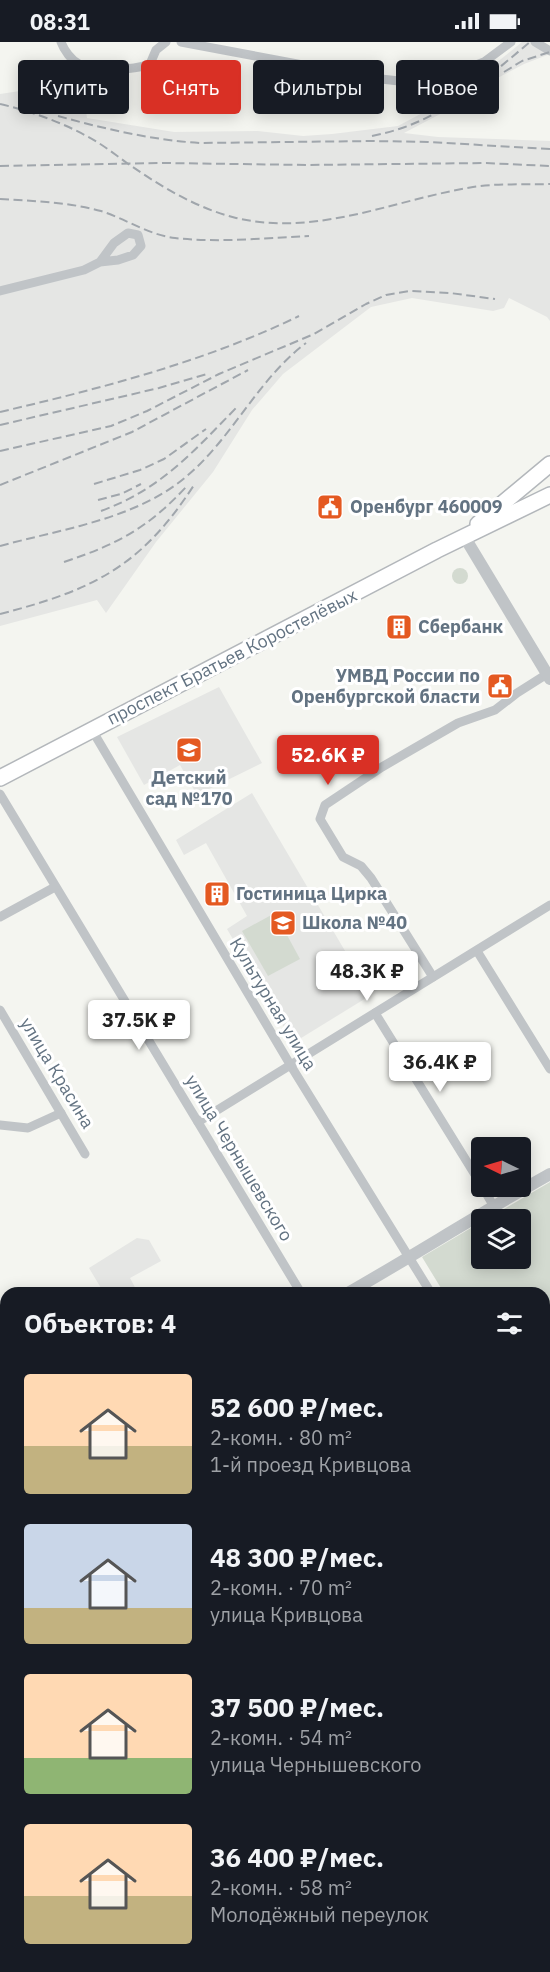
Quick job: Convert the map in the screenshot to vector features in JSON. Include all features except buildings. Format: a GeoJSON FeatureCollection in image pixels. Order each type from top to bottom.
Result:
{"type":"FeatureCollection","features":[{"type":"Feature","properties":{"kind":"main road","name":"проспект Братьев Коростелёвых"},"geometry":{"type":"LineString","coordinates":[[464,536],[550,464]]}},
{"type":"Feature","properties":{"kind":"main road","name":"проспект Братьев Коростелёвых"},"geometry":{"type":"LineString","coordinates":[[0,778],[464,536],[550,495]]}},
{"type":"Feature","properties":{"kind":"street"},"geometry":{"type":"LineString","coordinates":[[60,42],[78,64],[95,69],[142,67],[150,64],[156,50],[166,42]]}},
{"type":"Feature","properties":{"kind":"street"},"geometry":{"type":"LineString","coordinates":[[181,42],[349,74],[426,84],[484,62],[511,42]]}},
{"type":"Feature","properties":{"kind":"street"},"geometry":{"type":"LineString","coordinates":[[535,42],[550,51]]}},
{"type":"Feature","properties":{"kind":"street"},"geometry":{"type":"LineString","coordinates":[[0,291],[84,270],[100,262]]}},
{"type":"Feature","properties":{"kind":"street"},"geometry":{"type":"LineString","coordinates":[[433,977],[371,878],[361,866],[343,857],[320,819],[326,804],[412,749],[458,723],[495,710],[517,693],[549,677],[464,536]]}},
{"type":"Feature","properties":{"kind":"street","name":"Культурная улица"},"geometry":{"type":"LineString","coordinates":[[92,730],[291,1066],[428,1287]]}},
{"type":"Feature","properties":{"kind":"street","name":"улица Чернышевского"},"geometry":{"type":"LineString","coordinates":[[0,794],[297,1287]]}},
{"type":"Feature","properties":{"kind":"street"},"geometry":{"type":"LineString","coordinates":[[0,918],[55,887]]}},
{"type":"Feature","properties":{"kind":"street"},"geometry":{"type":"LineString","coordinates":[[198,1122],[550,905]]}},
{"type":"Feature","properties":{"kind":"street"},"geometry":{"type":"LineString","coordinates":[[477,951],[550,1069]]}},
{"type":"Feature","properties":{"kind":"street","name":"улица Красина"},"geometry":{"type":"LineString","coordinates":[[0,1010],[85,1154]]}},
{"type":"Feature","properties":{"kind":"street"},"geometry":{"type":"LineString","coordinates":[[375,1013],[471,1168]]}},
{"type":"Feature","properties":{"kind":"street"},"geometry":{"type":"LineString","coordinates":[[0,1125],[28,1128],[61,1113]]}},
{"type":"Feature","properties":{"kind":"street"},"geometry":{"type":"LineString","coordinates":[[358,1287],[493,1205],[550,1174]]}},
{"type":"Feature","properties":{"kind":"street"},"geometry":{"type":"LineString","coordinates":[[488,1197],[493,1205]]}},
{"type":"Feature","properties":{"kind":"shaded area"},"geometry":{"type":"Polygon","coordinates":[[[522,42],[540,42],[550,54],[499,77],[499,61],[522,42]]]}},
{"type":"Feature","properties":{"kind":"shaded area"},"geometry":{"type":"Polygon","coordinates":[[[18,91],[18,114],[86,114],[87,118],[174,132],[258,131],[303,136],[398,126],[420,114],[440,114],[404,133],[438,137],[550,141],[550,321],[547,317],[509,298],[504,308],[493,311],[412,298],[371,307],[283,374],[252,410],[213,472],[156,542],[106,613],[97,600],[0,626],[0,94],[18,91]]]}},
{"type":"Feature","properties":{"kind":"shaded area"},"geometry":{"type":"Polygon","coordinates":[[[460,568],[468,576],[460,584],[452,576],[460,568]]]}},
{"type":"Feature","properties":{"kind":"shaded area","name":"Детский сад №170"},"geometry":{"type":"Polygon","coordinates":[[[219,687],[262,763],[197,795],[180,765],[144,785],[117,737],[219,687]]]}},
{"type":"Feature","properties":{"kind":"shaded area","name":"Школа №40"},"geometry":{"type":"Polygon","coordinates":[[[252,793],[371,995],[293,1043],[227,929],[247,916],[206,843],[184,855],[176,840],[252,793]]]}},
{"type":"Feature","properties":{"kind":"shaded area"},"geometry":{"type":"Polygon","coordinates":[[[275,913],[300,959],[268,976],[242,931],[275,913]]]}},
{"type":"Feature","properties":{"kind":"shaded area"},"geometry":{"type":"Polygon","coordinates":[[[550,1182],[550,1287],[440,1287],[422,1257],[471,1228],[471,1269],[531,1269],[531,1209],[504,1209],[524,1197],[531,1197],[531,1193],[550,1182]]]}},
{"type":"Feature","properties":{"kind":"shaded area"},"geometry":{"type":"Polygon","coordinates":[[[137,1238],[149,1240],[161,1261],[130,1278],[135,1287],[100,1287],[89,1268],[137,1238]]]}},
{"type":"Feature","properties":{"kind":"railway"},"geometry":{"type":"LineString","coordinates":[[372,136],[417,122],[452,103],[530,42]]}},
{"type":"Feature","properties":{"kind":"railway"},"geometry":{"type":"LineString","coordinates":[[504,72],[522,61],[550,52]]}},
{"type":"Feature","properties":{"kind":"railway"},"geometry":{"type":"LineString","coordinates":[[0,104],[50,119],[86,136],[152,180],[193,202],[221,214],[266,223],[326,220],[473,187],[550,184]]}},
{"type":"Feature","properties":{"kind":"railway"},"geometry":{"type":"LineString","coordinates":[[58,116],[129,133],[200,143],[372,141],[550,149]]}},
{"type":"Feature","properties":{"kind":"railway"},"geometry":{"type":"LineString","coordinates":[[0,166],[163,163],[307,165],[486,163],[550,166]]}},
{"type":"Feature","properties":{"kind":"railway"},"geometry":{"type":"LineString","coordinates":[[0,199],[51,202],[89,208],[110,214],[156,234],[175,238],[225,240],[309,236]]}},
{"type":"Feature","properties":{"kind":"railway"},"geometry":{"type":"LineString","coordinates":[[0,451],[111,426],[147,411],[219,374],[314,334],[386,295],[410,291],[495,299]]}},
{"type":"Feature","properties":{"kind":"railway"},"geometry":{"type":"LineString","coordinates":[[0,412],[114,383],[190,360],[299,316]]}},
{"type":"Feature","properties":{"kind":"railway"},"geometry":{"type":"LineString","coordinates":[[0,546],[98,521],[122,513],[167,491],[203,461],[274,373],[306,343]]}},
{"type":"Feature","properties":{"kind":"railway"},"geometry":{"type":"LineString","coordinates":[[0,485],[132,432],[248,370]]}},
{"type":"Feature","properties":{"kind":"railway"},"geometry":{"type":"LineString","coordinates":[[0,425],[159,388],[207,374]]}},
{"type":"Feature","properties":{"kind":"railway"},"geometry":{"type":"LineString","coordinates":[[101,511],[141,492],[175,468],[236,408]]}},
{"type":"Feature","properties":{"kind":"railway"},"geometry":{"type":"LineString","coordinates":[[94,484],[140,470],[164,459],[206,429]]}},
{"type":"Feature","properties":{"kind":"railway"},"geometry":{"type":"LineString","coordinates":[[98,500],[121,494],[141,484]]}},
{"type":"Feature","properties":{"kind":"railway"},"geometry":{"type":"LineString","coordinates":[[0,614],[62,595],[112,571],[134,556],[154,536],[194,485]]}},
{"type":"Feature","properties":{"kind":"railway"},"geometry":{"type":"LineString","coordinates":[[64,562],[101,548],[131,533],[159,513],[187,486]]}},
{"type":"Feature","properties":{"kind":"place","name":"Оренбург 460009"},"geometry":{"type":"Point","coordinates":[330,507]}},
{"type":"Feature","properties":{"kind":"place","name":"Сбербанк"},"geometry":{"type":"Point","coordinates":[399,627]}},
{"type":"Feature","properties":{"kind":"place","name":"УМВД России по Оренбургской бласти"},"geometry":{"type":"Point","coordinates":[500,686]}},
{"type":"Feature","properties":{"kind":"place","name":"Детский сад №170"},"geometry":{"type":"Point","coordinates":[189,750]}},
{"type":"Feature","properties":{"kind":"place","name":"Гостиница Цирка"},"geometry":{"type":"Point","coordinates":[217,894]}},
{"type":"Feature","properties":{"kind":"place","name":"Школа №40"},"geometry":{"type":"Point","coordinates":[283,923]}}]}
